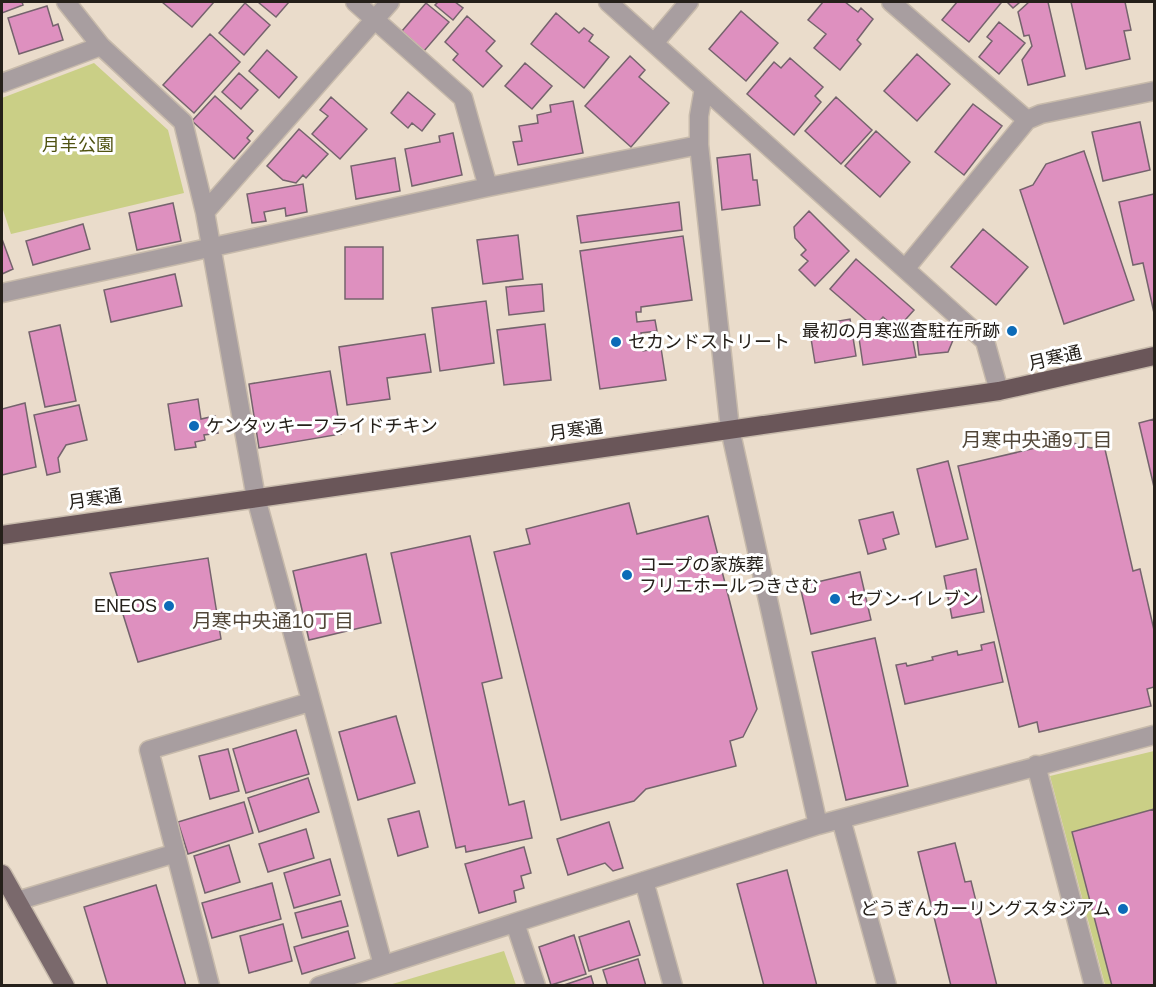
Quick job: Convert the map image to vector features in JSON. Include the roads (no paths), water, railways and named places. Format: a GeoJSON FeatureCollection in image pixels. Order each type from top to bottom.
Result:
{"type":"FeatureCollection","features":[{"type":"Feature","properties":{"kind":"highway","name":"月寒通"},"geometry":{"type":"LineString","coordinates":[[2,535],[999,391],[1155,356]]}},
{"type":"Feature","properties":{"kind":"main road"},"geometry":{"type":"LineString","coordinates":[[2,874],[65,986]]}},
{"type":"Feature","properties":{"kind":"street"},"geometry":{"type":"LineString","coordinates":[[66,2],[101,46],[183,122],[205,212],[256,498],[383,965]]}},
{"type":"Feature","properties":{"kind":"street"},"geometry":{"type":"LineString","coordinates":[[355,2],[463,98],[488,187]]}},
{"type":"Feature","properties":{"kind":"street"},"geometry":{"type":"LineString","coordinates":[[205,212],[390,2]]}},
{"type":"Feature","properties":{"kind":"street"},"geometry":{"type":"LineString","coordinates":[[608,2],[985,342],[999,391]]}},
{"type":"Feature","properties":{"kind":"street"},"geometry":{"type":"LineString","coordinates":[[654,43],[689,2]]}},
{"type":"Feature","properties":{"kind":"street"},"geometry":{"type":"LineString","coordinates":[[891,2],[1027,120]]}},
{"type":"Feature","properties":{"kind":"street"},"geometry":{"type":"LineString","coordinates":[[2,83],[101,46]]}},
{"type":"Feature","properties":{"kind":"street"},"geometry":{"type":"LineString","coordinates":[[704,88],[699,116],[699,145],[730,429],[818,825]]}},
{"type":"Feature","properties":{"kind":"street"},"geometry":{"type":"LineString","coordinates":[[905,269],[1027,120],[1041,114],[1155,91]]}},
{"type":"Feature","properties":{"kind":"street"},"geometry":{"type":"LineString","coordinates":[[2,293],[488,187],[699,145]]}},
{"type":"Feature","properties":{"kind":"street"},"geometry":{"type":"LineString","coordinates":[[210,986],[149,750],[310,702]]}},
{"type":"Feature","properties":{"kind":"street"},"geometry":{"type":"LineString","coordinates":[[319,986],[818,825],[1155,735]]}},
{"type":"Feature","properties":{"kind":"street"},"geometry":{"type":"LineString","coordinates":[[1036,765],[1094,986]]}},
{"type":"Feature","properties":{"kind":"street"},"geometry":{"type":"LineString","coordinates":[[841,819],[887,986]]}},
{"type":"Feature","properties":{"kind":"street"},"geometry":{"type":"LineString","coordinates":[[17,901],[176,853]]}},
{"type":"Feature","properties":{"kind":"street"},"geometry":{"type":"LineString","coordinates":[[644,881],[673,986]]}},
{"type":"Feature","properties":{"kind":"street"},"geometry":{"type":"LineString","coordinates":[[514,923],[536,986]]}},
{"type":"Feature","properties":{"kind":"place","name":"最初の月寒巡査駐在所跡"},"geometry":{"type":"Point","coordinates":[1012,331]}},
{"type":"Feature","properties":{"kind":"place","name":"セカンドストリート"},"geometry":{"type":"Point","coordinates":[616,342]}},
{"type":"Feature","properties":{"kind":"place","name":"ケンタッキーフライドチキン"},"geometry":{"type":"Point","coordinates":[194,426]}},
{"type":"Feature","properties":{"kind":"place","name":"コープの家族葬 フリエホールつきさむ"},"geometry":{"type":"Point","coordinates":[627,575]}},
{"type":"Feature","properties":{"kind":"place","name":"セブン-イレブン"},"geometry":{"type":"Point","coordinates":[835,599]}},
{"type":"Feature","properties":{"kind":"place","name":"ENEOS"},"geometry":{"type":"Point","coordinates":[169,606]}},
{"type":"Feature","properties":{"kind":"place","name":"どうぎんカーリングスタジアム"},"geometry":{"type":"Point","coordinates":[1123,909]}},
{"type":"Feature","properties":{"kind":"district","name":"月寒中央通9丁目"},"geometry":{"type":"Point","coordinates":[1037,440]}},
{"type":"Feature","properties":{"kind":"district","name":"月寒中央通10丁目"},"geometry":{"type":"Point","coordinates":[273,621]}},
{"type":"Feature","properties":{"kind":"park label","name":"月羊公園"},"geometry":{"type":"Point","coordinates":[78,145]}}]}
